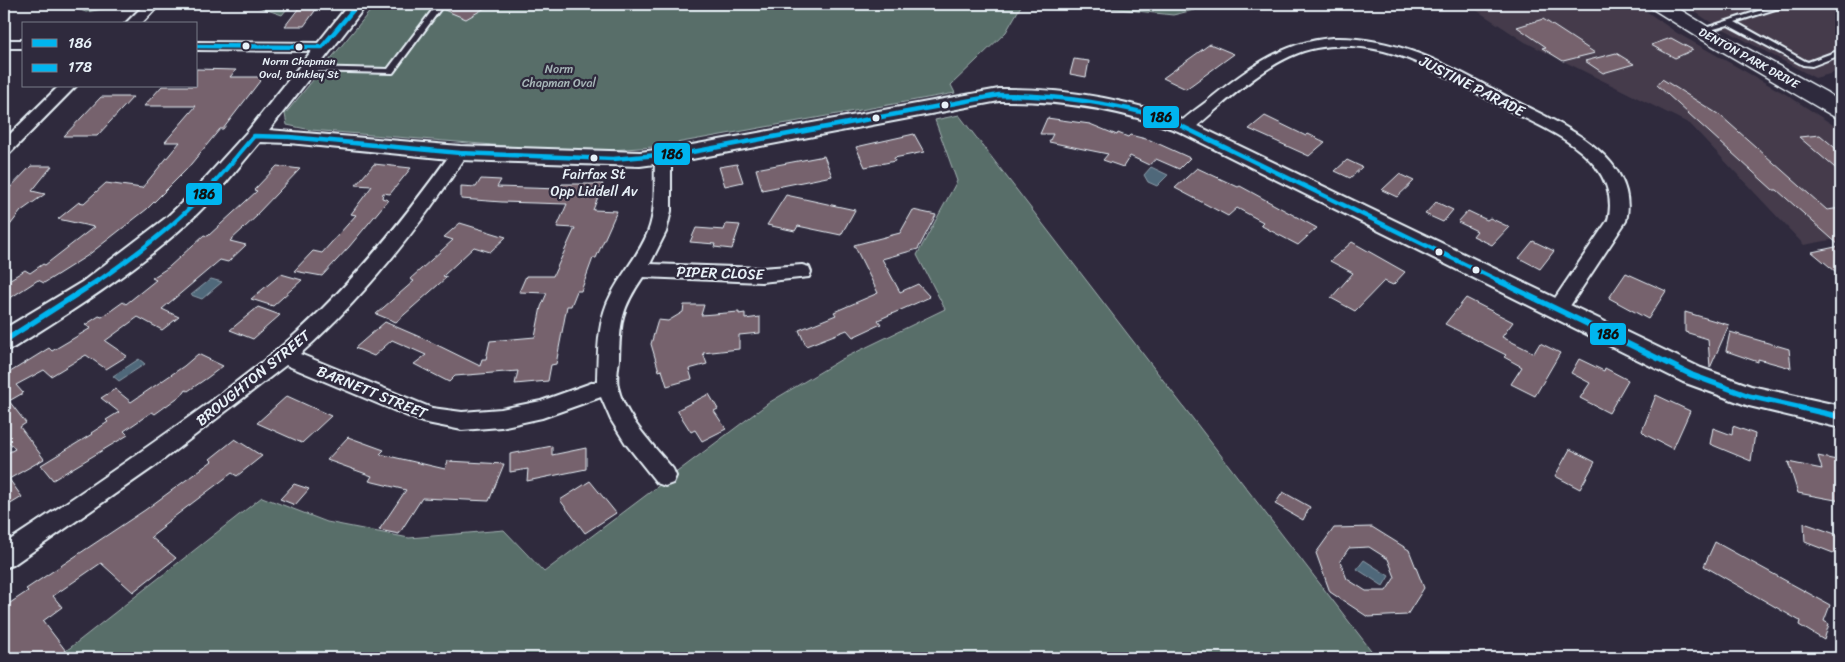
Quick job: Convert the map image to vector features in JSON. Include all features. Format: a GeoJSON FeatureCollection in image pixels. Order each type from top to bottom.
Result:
{"type":"FeatureCollection","features":[{"type":"Feature","properties":{"kind":"main road","name":"DENTON PARK DRIVE"},"geometry":{"type":"LineString","coordinates":[[1658,4],[1700,31],[1806,89],[1841,111]]}},
{"type":"Feature","properties":{"kind":"street"},"geometry":{"type":"LineString","coordinates":[[134,22],[153,4]]}},
{"type":"Feature","properties":{"kind":"street"},"geometry":{"type":"LineString","coordinates":[[4,340],[90,288],[176,222],[199,199],[254,136],[322,47],[358,4]]}},
{"type":"Feature","properties":{"kind":"street","name":"JUSTINE PARADE"},"geometry":{"type":"LineString","coordinates":[[1185,127],[1266,64],[1296,48],[1314,44],[1357,42],[1386,47],[1428,62],[1569,136],[1596,157],[1611,176],[1621,204],[1617,221],[1557,310]]}},
{"type":"Feature","properties":{"kind":"street"},"geometry":{"type":"LineString","coordinates":[[4,44],[22,44]]}},
{"type":"Feature","properties":{"kind":"street"},"geometry":{"type":"LineString","coordinates":[[198,46],[322,47]]}},
{"type":"Feature","properties":{"kind":"street"},"geometry":{"type":"LineString","coordinates":[[4,149],[66,88]]}},
{"type":"Feature","properties":{"kind":"street"},"geometry":{"type":"LineString","coordinates":[[254,136],[460,153],[613,159],[663,156],[999,95],[1040,94],[1110,102],[1150,113],[1185,127],[1692,376],[1749,396],[1841,417]]}},
{"type":"Feature","properties":{"kind":"street","name":"BROUGHTON STREET"},"geometry":{"type":"LineString","coordinates":[[4,557],[175,440],[284,356],[315,328],[377,264],[425,204],[460,153]]}},
{"type":"Feature","properties":{"kind":"street"},"geometry":{"type":"LineString","coordinates":[[663,156],[662,211],[657,232],[638,270],[618,297],[610,326],[607,386],[619,414],[634,438],[665,476]]}},
{"type":"Feature","properties":{"kind":"street","name":"PIPER CLOSE"},"geometry":{"type":"LineString","coordinates":[[638,270],[761,275],[802,272]]}},
{"type":"Feature","properties":{"kind":"street","name":"BARNETT STREET"},"geometry":{"type":"LineString","coordinates":[[284,356],[430,416],[462,421],[501,418],[542,409],[607,386]]}},
{"type":"Feature","properties":{"kind":"lane"},"geometry":{"type":"LineString","coordinates":[[305,69],[390,70],[440,4]]}},
{"type":"Feature","properties":{"kind":"lane"},"geometry":{"type":"LineString","coordinates":[[1700,31],[1787,4]]}},
{"type":"Feature","properties":{"kind":"lane"},"geometry":{"type":"LineString","coordinates":[[1728,22],[1803,63],[1809,64],[1835,54]]}},
{"type":"Feature","properties":{"kind":"shaded area"},"geometry":{"type":"Polygon","coordinates":[[[1467,4],[1636,4],[1677,33],[1787,95],[1841,130],[1841,238],[1804,245],[1690,124],[1525,42],[1467,4]]]}},
{"type":"Feature","properties":{"kind":"shaded area"},"geometry":{"type":"Polygon","coordinates":[[[1683,4],[1841,4],[1841,71],[1815,78],[1707,20],[1683,4]]]}},
{"type":"Feature","properties":{"kind":"green space"},"geometry":{"type":"Polygon","coordinates":[[[62,4],[131,4],[86,12],[62,4]]]}},
{"type":"Feature","properties":{"kind":"green space"},"geometry":{"type":"Polygon","coordinates":[[[250,4],[291,4],[282,15],[250,4]]]}},
{"type":"Feature","properties":{"kind":"green space","name":"Norm Chapman Oval"},"geometry":{"type":"Polygon","coordinates":[[[376,4],[1022,4],[1006,32],[951,85],[955,93],[654,147],[610,150],[530,148],[311,130],[287,125],[285,114],[376,4]]]}},
{"type":"Feature","properties":{"kind":"green space"},"geometry":{"type":"Polygon","coordinates":[[[1074,4],[1219,4],[1173,15],[1074,4]]]}},
{"type":"Feature","properties":{"kind":"green space"},"geometry":{"type":"Polygon","coordinates":[[[959,115],[1377,658],[57,658],[262,497],[327,522],[409,538],[504,530],[544,572],[770,402],[842,359],[945,309],[917,255],[957,181],[935,120],[959,115]]]}},
{"type":"Feature","properties":{"kind":"water"},"geometry":{"type":"Polygon","coordinates":[[[1151,167],[1168,175],[1157,186],[1148,182],[1144,175],[1151,167]]]}},
{"type":"Feature","properties":{"kind":"water"},"geometry":{"type":"Polygon","coordinates":[[[211,279],[222,282],[202,299],[191,295],[211,279]]]}},
{"type":"Feature","properties":{"kind":"water"},"geometry":{"type":"Polygon","coordinates":[[[139,359],[145,364],[119,381],[113,376],[139,359]]]}},
{"type":"Feature","properties":{"kind":"water"},"geometry":{"type":"Polygon","coordinates":[[[1364,560],[1389,576],[1383,586],[1357,569],[1364,560]]]}},
{"type":"Feature","properties":{"kind":"building"},"geometry":{"type":"Polygon","coordinates":[[[302,4],[320,4],[304,26],[285,26],[302,4]]]}},
{"type":"Feature","properties":{"kind":"building"},"geometry":{"type":"Polygon","coordinates":[[[446,4],[492,4],[466,19],[442,9],[446,4]]]}},
{"type":"Feature","properties":{"kind":"building"},"geometry":{"type":"Polygon","coordinates":[[[1543,19],[1595,53],[1563,61],[1542,48],[1546,47],[1517,27],[1543,19]]]}},
{"type":"Feature","properties":{"kind":"building"},"geometry":{"type":"Polygon","coordinates":[[[1671,38],[1693,50],[1675,58],[1651,45],[1671,38]]]}},
{"type":"Feature","properties":{"kind":"building"},"geometry":{"type":"Polygon","coordinates":[[[1210,44],[1234,54],[1186,89],[1163,78],[1210,44]]]}},
{"type":"Feature","properties":{"kind":"building"},"geometry":{"type":"Polygon","coordinates":[[[1616,53],[1634,64],[1603,73],[1585,61],[1616,53]]]}},
{"type":"Feature","properties":{"kind":"building"},"geometry":{"type":"Polygon","coordinates":[[[1074,59],[1089,61],[1086,77],[1070,74],[1074,59]]]}},
{"type":"Feature","properties":{"kind":"building"},"geometry":{"type":"Polygon","coordinates":[[[198,69],[236,70],[230,77],[263,77],[223,129],[220,129],[186,170],[147,209],[87,256],[44,283],[38,280],[4,302],[4,283],[25,270],[30,273],[43,264],[45,265],[94,227],[58,219],[79,202],[84,203],[106,183],[142,188],[180,142],[165,142],[196,106],[144,106],[160,88],[198,88],[198,69]]]}},
{"type":"Feature","properties":{"kind":"building"},"geometry":{"type":"Polygon","coordinates":[[[1662,79],[1721,116],[1827,210],[1841,208],[1841,276],[1812,252],[1840,246],[1777,190],[1773,190],[1657,85],[1662,79]]]}},
{"type":"Feature","properties":{"kind":"building"},"geometry":{"type":"Polygon","coordinates":[[[101,97],[133,97],[97,136],[64,136],[101,97]]]}},
{"type":"Feature","properties":{"kind":"building"},"geometry":{"type":"Polygon","coordinates":[[[1265,116],[1306,136],[1308,134],[1325,142],[1309,156],[1249,129],[1265,116]]]}},
{"type":"Feature","properties":{"kind":"building"},"geometry":{"type":"Polygon","coordinates":[[[1047,118],[1090,124],[1117,135],[1118,133],[1128,137],[1130,135],[1150,140],[1190,158],[1179,169],[1156,159],[1149,165],[1130,156],[1123,167],[1103,160],[1108,154],[1049,142],[1053,134],[1040,134],[1047,118]]]}},
{"type":"Feature","properties":{"kind":"building"},"geometry":{"type":"Polygon","coordinates":[[[914,134],[924,152],[894,158],[895,161],[865,167],[856,147],[914,134]]]}},
{"type":"Feature","properties":{"kind":"building"},"geometry":{"type":"Polygon","coordinates":[[[1820,135],[1841,153],[1841,173],[1799,137],[1820,135]]]}},
{"type":"Feature","properties":{"kind":"building"},"geometry":{"type":"Polygon","coordinates":[[[824,156],[832,176],[762,190],[756,169],[824,156]]]}},
{"type":"Feature","properties":{"kind":"building"},"geometry":{"type":"Polygon","coordinates":[[[1347,160],[1362,167],[1350,178],[1335,171],[1347,160]]]}},
{"type":"Feature","properties":{"kind":"building"},"geometry":{"type":"Polygon","coordinates":[[[374,164],[411,168],[390,194],[383,193],[382,198],[388,200],[322,276],[294,271],[313,251],[322,253],[356,215],[351,214],[372,186],[356,185],[374,164]]]}},
{"type":"Feature","properties":{"kind":"building"},"geometry":{"type":"Polygon","coordinates":[[[737,164],[743,182],[725,186],[719,167],[737,164]]]}},
{"type":"Feature","properties":{"kind":"building"},"geometry":{"type":"Polygon","coordinates":[[[31,166],[52,166],[32,191],[45,194],[21,211],[4,233],[4,194],[31,166]]]}},
{"type":"Feature","properties":{"kind":"building"},"geometry":{"type":"Polygon","coordinates":[[[277,166],[300,169],[256,215],[258,215],[230,241],[246,245],[228,262],[220,260],[162,309],[179,317],[162,330],[138,317],[105,341],[127,356],[106,369],[86,355],[51,376],[44,370],[16,385],[23,393],[9,401],[26,423],[20,427],[44,459],[9,479],[22,497],[4,508],[4,455],[15,449],[4,436],[4,370],[7,374],[49,348],[52,351],[91,328],[85,325],[99,316],[102,317],[123,302],[126,304],[156,280],[152,278],[169,267],[204,235],[208,236],[257,191],[254,190],[277,166]]]}},
{"type":"Feature","properties":{"kind":"building"},"geometry":{"type":"Polygon","coordinates":[[[1197,168],[1238,187],[1240,186],[1317,228],[1298,245],[1260,225],[1263,222],[1237,208],[1228,216],[1175,188],[1197,168]]]}},
{"type":"Feature","properties":{"kind":"building"},"geometry":{"type":"Polygon","coordinates":[[[1399,174],[1414,181],[1397,197],[1382,190],[1399,174]]]}},
{"type":"Feature","properties":{"kind":"building"},"geometry":{"type":"Polygon","coordinates":[[[481,179],[501,180],[497,187],[560,189],[562,184],[603,184],[593,210],[617,211],[596,258],[593,258],[581,291],[577,291],[571,306],[567,306],[556,364],[551,365],[548,381],[515,384],[518,371],[455,376],[449,382],[414,364],[426,355],[392,340],[374,356],[355,348],[385,322],[480,366],[482,359],[486,359],[490,341],[535,337],[541,307],[547,293],[519,292],[526,276],[553,276],[575,228],[557,227],[567,204],[461,199],[461,186],[476,187],[481,179]]]}},
{"type":"Feature","properties":{"kind":"building"},"geometry":{"type":"Polygon","coordinates":[[[786,195],[855,210],[841,235],[798,226],[795,231],[767,225],[786,195]]]}},
{"type":"Feature","properties":{"kind":"building"},"geometry":{"type":"Polygon","coordinates":[[[1436,202],[1453,210],[1443,222],[1425,214],[1436,202]]]}},
{"type":"Feature","properties":{"kind":"building"},"geometry":{"type":"Polygon","coordinates":[[[913,210],[936,215],[918,249],[882,259],[900,292],[918,284],[930,297],[878,320],[881,324],[853,337],[847,330],[806,346],[799,330],[836,315],[834,312],[878,293],[854,245],[900,233],[913,210]]]}},
{"type":"Feature","properties":{"kind":"building"},"geometry":{"type":"Polygon","coordinates":[[[1468,211],[1509,227],[1492,245],[1473,236],[1477,231],[1458,222],[1468,211]]]}},
{"type":"Feature","properties":{"kind":"building"},"geometry":{"type":"Polygon","coordinates":[[[460,223],[506,237],[490,252],[474,247],[443,276],[447,277],[396,322],[376,314],[414,281],[410,279],[453,240],[444,237],[460,223]]]}},
{"type":"Feature","properties":{"kind":"building"},"geometry":{"type":"Polygon","coordinates":[[[726,224],[740,225],[732,249],[714,247],[715,244],[690,242],[696,228],[724,230],[726,224]]]}},
{"type":"Feature","properties":{"kind":"building"},"geometry":{"type":"Polygon","coordinates":[[[1533,241],[1554,251],[1540,269],[1519,258],[1533,241]]]}},
{"type":"Feature","properties":{"kind":"building"},"geometry":{"type":"Polygon","coordinates":[[[1352,242],[1405,272],[1393,285],[1384,281],[1355,311],[1331,298],[1353,273],[1330,261],[1352,242]]]}},
{"type":"Feature","properties":{"kind":"building"},"geometry":{"type":"Polygon","coordinates":[[[1626,273],[1666,291],[1648,319],[1609,298],[1626,273]]]}},
{"type":"Feature","properties":{"kind":"building"},"geometry":{"type":"Polygon","coordinates":[[[281,274],[302,280],[273,306],[251,299],[281,274]]]}},
{"type":"Feature","properties":{"kind":"building"},"geometry":{"type":"Polygon","coordinates":[[[1466,298],[1513,322],[1502,337],[1534,353],[1540,343],[1560,353],[1535,396],[1511,384],[1522,367],[1504,357],[1506,355],[1445,324],[1466,298]]]}},
{"type":"Feature","properties":{"kind":"building"},"geometry":{"type":"Polygon","coordinates":[[[684,305],[704,305],[701,315],[739,312],[739,314],[745,313],[745,319],[760,317],[760,333],[739,335],[739,349],[703,353],[707,364],[689,369],[692,379],[667,386],[662,370],[659,371],[651,344],[658,320],[668,321],[683,312],[684,305]]]}},
{"type":"Feature","properties":{"kind":"building"},"geometry":{"type":"Polygon","coordinates":[[[258,307],[280,315],[253,339],[230,330],[258,307]]]}},
{"type":"Feature","properties":{"kind":"building"},"geometry":{"type":"Polygon","coordinates":[[[1685,312],[1729,325],[1710,368],[1708,339],[1685,332],[1685,312]]]}},
{"type":"Feature","properties":{"kind":"building"},"geometry":{"type":"Polygon","coordinates":[[[1730,332],[1789,349],[1791,368],[1758,359],[1758,362],[1726,351],[1730,332]]]}},
{"type":"Feature","properties":{"kind":"building"},"geometry":{"type":"Polygon","coordinates":[[[198,354],[223,366],[188,391],[186,390],[155,414],[152,412],[124,431],[128,435],[53,480],[41,465],[92,434],[108,422],[106,420],[119,412],[101,398],[115,389],[131,402],[184,366],[198,354]]]}},
{"type":"Feature","properties":{"kind":"building"},"geometry":{"type":"Polygon","coordinates":[[[1579,359],[1604,371],[1605,368],[1628,380],[1609,413],[1580,398],[1590,383],[1571,373],[1579,359]]]}},
{"type":"Feature","properties":{"kind":"building"},"geometry":{"type":"Polygon","coordinates":[[[709,394],[718,409],[714,411],[726,429],[702,441],[695,430],[691,432],[677,410],[709,394]]]}},
{"type":"Feature","properties":{"kind":"building"},"geometry":{"type":"Polygon","coordinates":[[[1656,395],[1690,411],[1673,449],[1642,431],[1656,395]]]}},
{"type":"Feature","properties":{"kind":"building"},"geometry":{"type":"Polygon","coordinates":[[[287,396],[331,416],[302,443],[257,423],[287,396]]]}},
{"type":"Feature","properties":{"kind":"building"},"geometry":{"type":"Polygon","coordinates":[[[1733,426],[1755,434],[1751,461],[1710,444],[1713,428],[1732,435],[1733,426]]]}},
{"type":"Feature","properties":{"kind":"building"},"geometry":{"type":"Polygon","coordinates":[[[348,437],[384,450],[380,454],[445,469],[448,461],[504,464],[489,501],[422,498],[399,534],[379,530],[406,490],[369,481],[372,476],[327,460],[348,437]]]}},
{"type":"Feature","properties":{"kind":"building"},"geometry":{"type":"Polygon","coordinates":[[[235,439],[262,456],[237,476],[232,473],[162,526],[164,527],[151,537],[176,558],[133,592],[101,563],[53,596],[62,607],[43,621],[66,651],[56,658],[4,658],[4,607],[28,591],[26,589],[145,510],[212,461],[210,459],[235,439]]]}},
{"type":"Feature","properties":{"kind":"building"},"geometry":{"type":"Polygon","coordinates":[[[552,446],[552,455],[586,448],[586,469],[527,481],[528,469],[510,472],[510,454],[552,446]]]}},
{"type":"Feature","properties":{"kind":"building"},"geometry":{"type":"Polygon","coordinates":[[[1570,449],[1595,462],[1580,489],[1555,476],[1570,449]]]}},
{"type":"Feature","properties":{"kind":"building"},"geometry":{"type":"Polygon","coordinates":[[[1818,456],[1841,461],[1841,501],[1798,493],[1788,462],[1822,469],[1818,456]]]}},
{"type":"Feature","properties":{"kind":"building"},"geometry":{"type":"Polygon","coordinates":[[[590,481],[616,513],[585,533],[560,500],[590,481]]]}},
{"type":"Feature","properties":{"kind":"building"},"geometry":{"type":"Polygon","coordinates":[[[294,484],[309,489],[295,505],[280,499],[294,484]]]}},
{"type":"Feature","properties":{"kind":"building"},"geometry":{"type":"Polygon","coordinates":[[[1283,492],[1310,507],[1303,520],[1275,504],[1283,492]]]}},
{"type":"Feature","properties":{"kind":"building"},"geometry":{"type":"Polygon","coordinates":[[[1804,523],[1841,536],[1841,556],[1805,542],[1804,523]]]}},
{"type":"Feature","properties":{"kind":"building"},"geometry":{"type":"Polygon","coordinates":[[[1372,527],[1409,550],[1424,588],[1407,615],[1368,617],[1330,592],[1316,553],[1334,528],[1372,527]],[[1369,547],[1349,548],[1340,561],[1347,579],[1366,591],[1386,591],[1395,577],[1388,559],[1369,547]]]}},
{"type":"Feature","properties":{"kind":"building"},"geometry":{"type":"Polygon","coordinates":[[[1715,542],[1830,605],[1824,621],[1829,624],[1824,640],[1799,625],[1800,621],[1704,566],[1715,542]]]}},
{"type":"Feature","properties":{"kind":"transit line","name":"178"},"geometry":{"type":"LineString","coordinates":[[198,46],[322,47],[358,4]]}},
{"type":"Feature","properties":{"kind":"transit line","name":"186"},"geometry":{"type":"LineString","coordinates":[[4,341],[98,281],[164,231],[203,195],[254,136],[289,137],[460,153],[613,159],[692,152],[999,95],[1021,95],[1063,97],[1105,103],[1167,119],[1692,375],[1749,396],[1841,417]]}},
{"type":"Feature","properties":{"kind":"place","name":"Norm Chapman Oval, Dunkley St"},"geometry":{"type":"Point","coordinates":[299,47]}},
{"type":"Feature","properties":{"kind":"place","name":"Fairfax St Opp Liddell Av"},"geometry":{"type":"Point","coordinates":[594,158]}}]}
